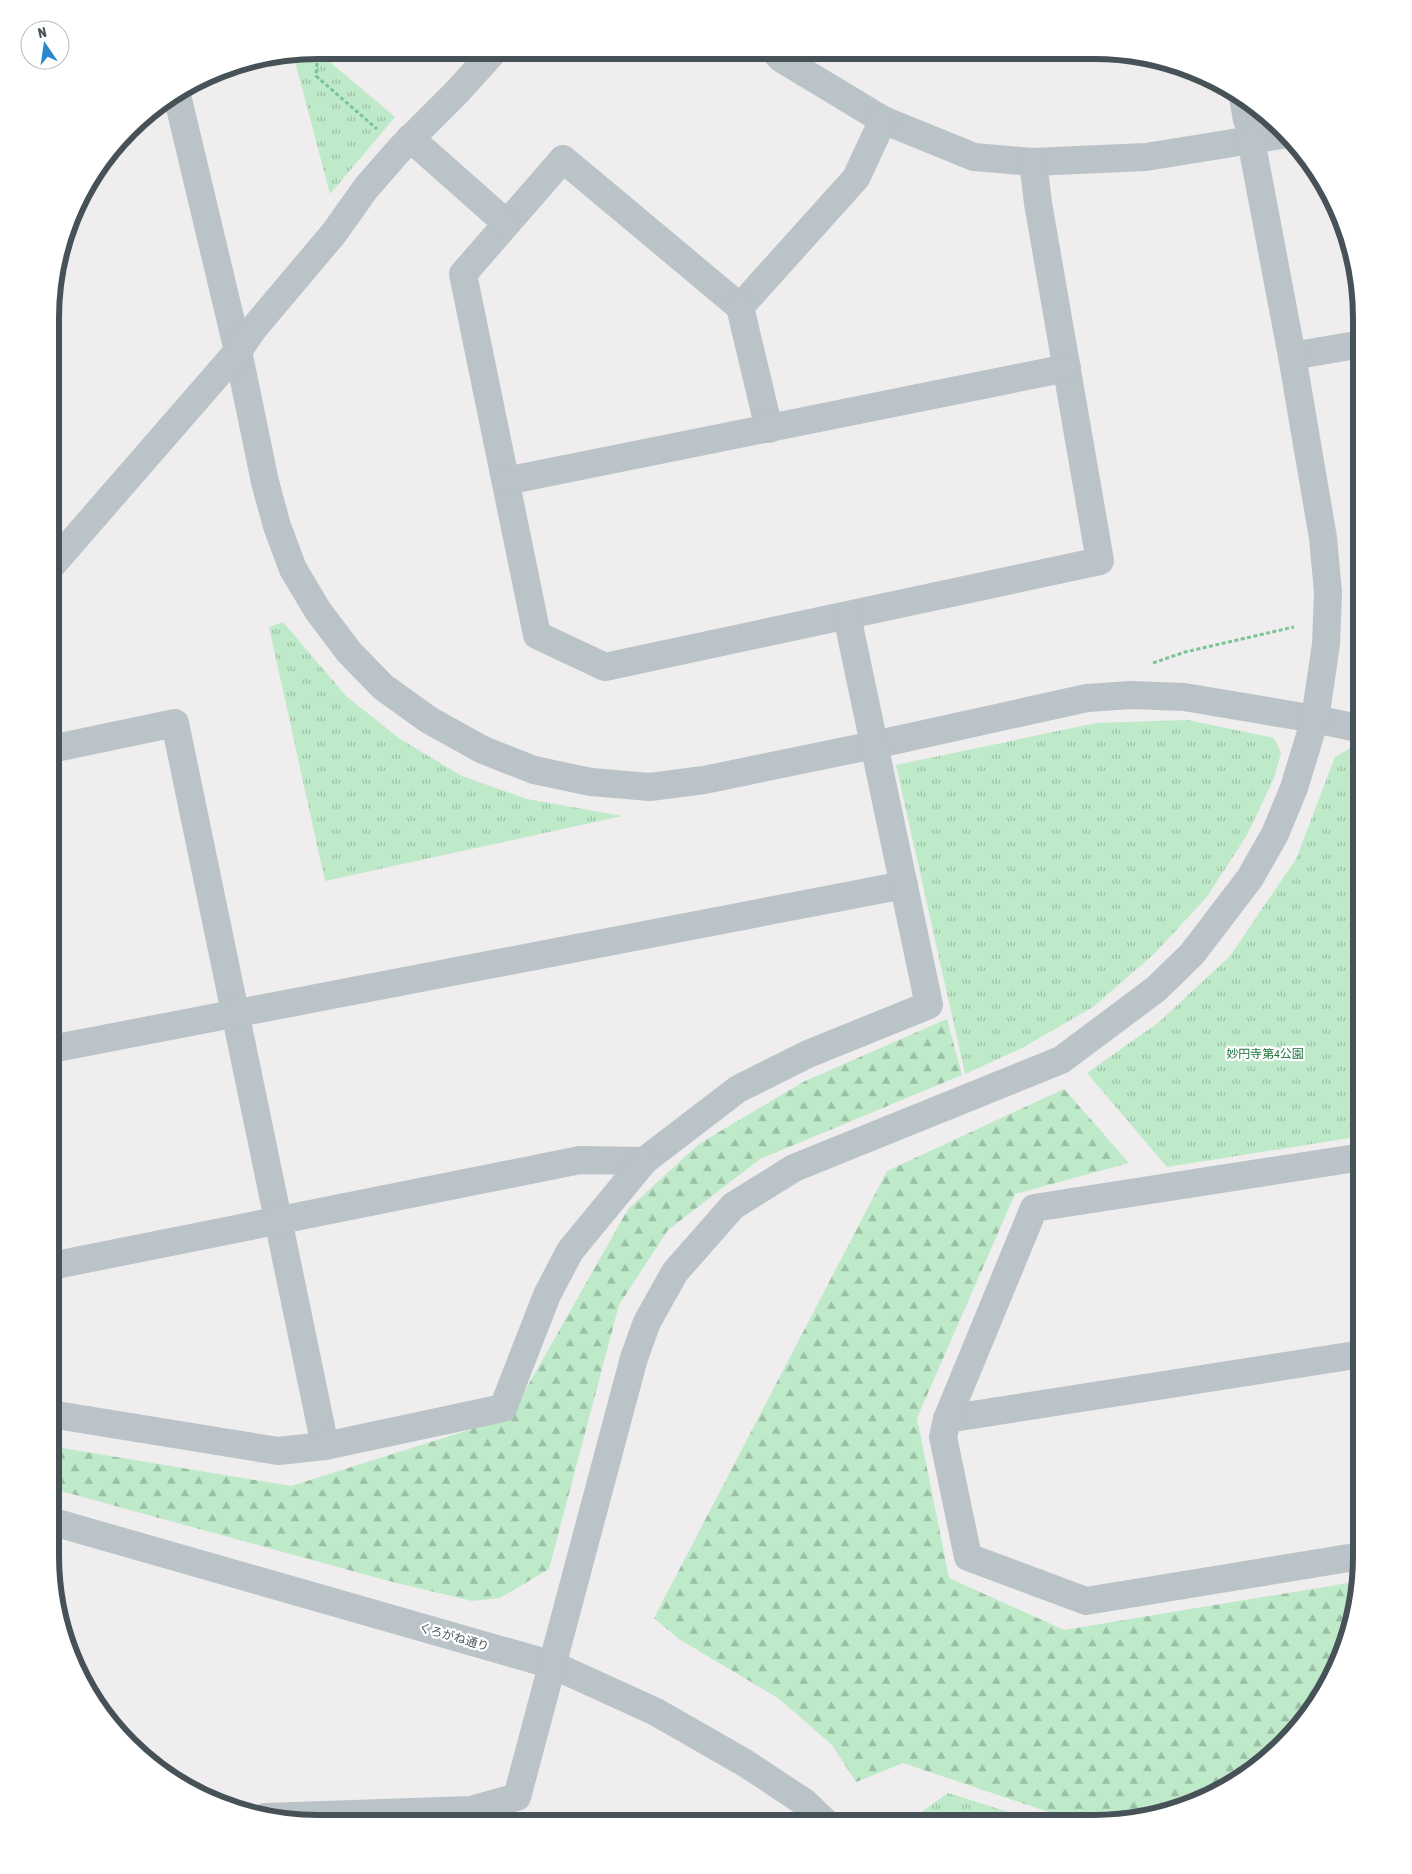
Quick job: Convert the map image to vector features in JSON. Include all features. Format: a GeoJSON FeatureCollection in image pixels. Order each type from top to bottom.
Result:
{"type":"FeatureCollection","features":[{"type":"Feature","properties":{"kind":"street"},"geometry":{"type":"LineString","coordinates":[[59,557],[238,351],[254,328],[334,233],[366,188],[486,59]]}},
{"type":"Feature","properties":{"kind":"street"},"geometry":{"type":"LineString","coordinates":[[782,59],[883,120],[974,157],[1033,162],[1146,158],[1247,119],[1269,127]]}},
{"type":"Feature","properties":{"kind":"street"},"geometry":{"type":"LineString","coordinates":[[178,100],[238,351],[265,482],[276,526],[293,568],[318,611],[349,652],[383,686],[429,720],[483,750],[534,770],[591,782],[650,786],[704,780],[1087,698],[1131,695],[1184,697],[1353,726]]}},
{"type":"Feature","properties":{"kind":"street"},"geometry":{"type":"LineString","coordinates":[[324,1815],[515,1810],[634,1358],[647,1322],[674,1272],[733,1206],[794,1168],[1061,1060],[1156,989],[1192,954],[1250,878],[1275,834],[1294,788],[1315,719],[1326,644],[1328,592],[1323,538],[1292,356],[1247,119]]}},
{"type":"Feature","properties":{"kind":"street"},"geometry":{"type":"LineString","coordinates":[[740,307],[856,178],[883,120]]}},
{"type":"Feature","properties":{"kind":"street"},"geometry":{"type":"LineString","coordinates":[[405,144],[506,223]]}},
{"type":"Feature","properties":{"kind":"street"},"geometry":{"type":"LineString","coordinates":[[769,429],[740,307],[563,159],[463,274],[537,635],[605,667],[1100,561],[1038,204],[1033,162]]}},
{"type":"Feature","properties":{"kind":"street"},"geometry":{"type":"LineString","coordinates":[[1292,356],[1353,346]]}},
{"type":"Feature","properties":{"kind":"street"},"geometry":{"type":"LineString","coordinates":[[506,481],[1067,368]]}},
{"type":"Feature","properties":{"kind":"street"},"geometry":{"type":"LineString","coordinates":[[59,1415],[278,1451],[325,1446],[503,1408],[547,1295],[570,1251],[644,1161],[738,1089],[808,1054],[929,1005],[847,616]]}},
{"type":"Feature","properties":{"kind":"street"},"geometry":{"type":"LineString","coordinates":[[59,748],[175,724],[325,1446]]}},
{"type":"Feature","properties":{"kind":"street"},"geometry":{"type":"LineString","coordinates":[[59,1047],[904,885]]}},
{"type":"Feature","properties":{"kind":"street"},"geometry":{"type":"LineString","coordinates":[[1353,1158],[1034,1208],[947,1419],[943,1437],[968,1557],[1086,1601],[1353,1557]]}},
{"type":"Feature","properties":{"kind":"street"},"geometry":{"type":"LineString","coordinates":[[59,1264],[580,1160],[644,1161]]}},
{"type":"Feature","properties":{"kind":"street"},"geometry":{"type":"LineString","coordinates":[[947,1419],[1353,1355]]}},
{"type":"Feature","properties":{"kind":"street","name":"くろがね通り"},"geometry":{"type":"LineString","coordinates":[[59,1524],[553,1665],[656,1712],[745,1763],[804,1802],[818,1815]]}},
{"type":"Feature","properties":{"kind":"path"},"geometry":{"type":"LineString","coordinates":[[317,59],[316,76],[405,144]]}},
{"type":"Feature","properties":{"kind":"path"},"geometry":{"type":"LineString","coordinates":[[1145,665],[1185,652],[1303,625]]}},
{"type":"Feature","properties":{"kind":"green space"},"geometry":{"type":"Polygon","coordinates":[[[334,59],[331,63],[395,117],[330,194],[295,60],[334,59]]]}},
{"type":"Feature","properties":{"kind":"green space"},"geometry":{"type":"Polygon","coordinates":[[[283,622],[346,696],[400,739],[462,776],[527,799],[622,816],[325,881],[269,627],[283,622]]]}},
{"type":"Feature","properties":{"kind":"green space"},"geometry":{"type":"Polygon","coordinates":[[[1187,720],[1274,738],[1281,753],[1274,778],[1247,835],[1206,898],[1154,954],[1093,1007],[1022,1048],[965,1074],[896,765],[1096,723],[1187,720]]]}},
{"type":"Feature","properties":{"kind":"green space","name":"妙円寺第4公園"},"geometry":{"type":"Polygon","coordinates":[[[1353,747],[1353,1137],[1167,1167],[1087,1073],[1159,1022],[1230,956],[1296,859],[1335,757],[1353,747]]]}},
{"type":"Feature","properties":{"kind":"green space"},"geometry":{"type":"Polygon","coordinates":[[[947,1019],[962,1075],[760,1159],[668,1230],[619,1305],[549,1569],[500,1598],[472,1601],[385,1580],[59,1490],[59,1447],[291,1486],[510,1417],[628,1209],[699,1144],[805,1081],[947,1019]]]}},
{"type":"Feature","properties":{"kind":"green space"},"geometry":{"type":"Polygon","coordinates":[[[1064,1089],[1129,1163],[1015,1194],[917,1418],[949,1578],[1064,1630],[1352,1582],[1340,1640],[1327,1671],[1310,1700],[1289,1727],[1265,1751],[1224,1781],[1178,1802],[1145,1810],[1111,1815],[1057,1815],[903,1763],[856,1782],[832,1745],[778,1698],[679,1639],[654,1618],[887,1171],[1064,1089]]]}},
{"type":"Feature","properties":{"kind":"green space"},"geometry":{"type":"Polygon","coordinates":[[[948,1793],[1018,1815],[917,1815],[948,1793]]]}}]}
